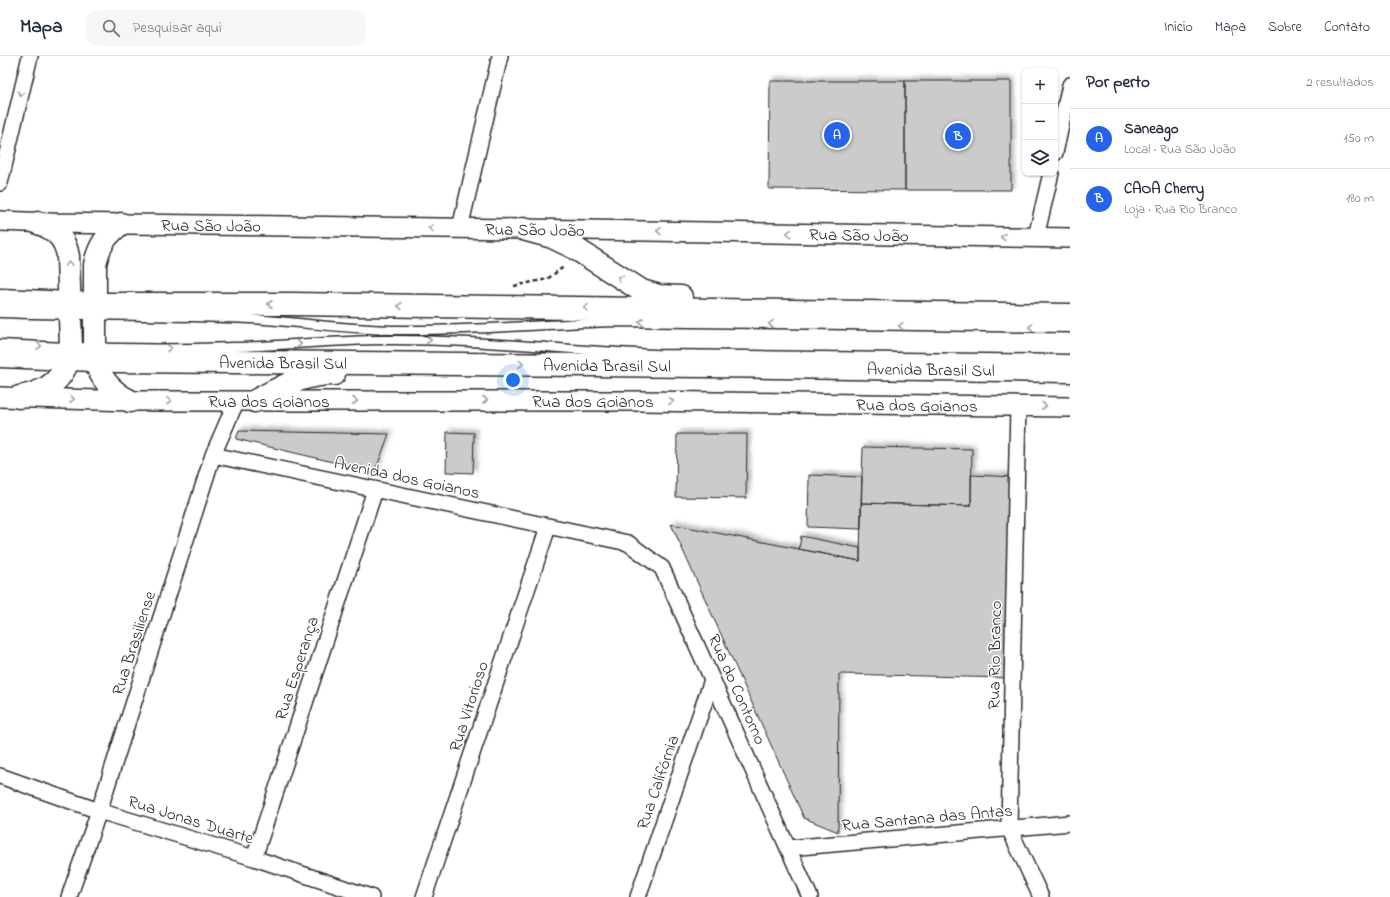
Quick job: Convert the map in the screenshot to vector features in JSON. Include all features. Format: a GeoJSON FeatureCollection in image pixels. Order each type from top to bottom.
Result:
{"type":"FeatureCollection","features":[{"type":"Feature","properties":{"kind":"main road"},"geometry":{"type":"LineString","coordinates":[[10,397],[31,395],[41,392],[51,386],[65,369],[70,353],[70,309],[67,246],[57,234],[45,225],[38,223]]}},
{"type":"Feature","properties":{"kind":"main road"},"geometry":{"type":"LineString","coordinates":[[122,224],[107,236],[97,254],[95,265],[95,354],[101,376],[105,383],[121,397],[130,401]]}},
{"type":"Feature","properties":{"kind":"main road"},"geometry":{"type":"LineString","coordinates":[[523,229],[552,237],[573,247],[642,291],[660,296],[685,297],[716,301],[751,311]]}},
{"type":"Feature","properties":{"kind":"main road"},"geometry":{"type":"LineString","coordinates":[[0,300],[70,309],[95,310],[293,304],[1070,315]]}},
{"type":"Feature","properties":{"kind":"main road","name":"Avenida Brasil Sul"},"geometry":{"type":"LineString","coordinates":[[0,356],[70,353],[426,363],[1070,372]]}},
{"type":"Feature","properties":{"kind":"main road"},"geometry":{"type":"LineString","coordinates":[[245,401],[302,378],[321,374],[388,375],[426,363]]}},
{"type":"Feature","properties":{"kind":"street"},"geometry":{"type":"LineString","coordinates":[[0,183],[30,56]]}},
{"type":"Feature","properties":{"kind":"street"},"geometry":{"type":"LineString","coordinates":[[460,228],[500,56]]}},
{"type":"Feature","properties":{"kind":"street"},"geometry":{"type":"LineString","coordinates":[[1058,140],[1070,85]]}},
{"type":"Feature","properties":{"kind":"street"},"geometry":{"type":"LineString","coordinates":[[1036,237],[1050,176]]}},
{"type":"Feature","properties":{"kind":"street","name":"Rua São João"},"geometry":{"type":"LineString","coordinates":[[0,221],[38,223],[1070,238]]}},
{"type":"Feature","properties":{"kind":"street","name":"Rua dos Goianos"},"geometry":{"type":"LineString","coordinates":[[10,397],[130,401],[625,401],[1070,407]]}},
{"type":"Feature","properties":{"kind":"street","name":"Rua Brasiliense"},"geometry":{"type":"LineString","coordinates":[[69,897],[99,811],[213,455],[245,401]]}},
{"type":"Feature","properties":{"kind":"street","name":"Rua Rio Branco"},"geometry":{"type":"LineString","coordinates":[[1018,406],[1009,828],[1041,897]]}},
{"type":"Feature","properties":{"kind":"street","name":"Avenida dos Goianos"},"geometry":{"type":"LineString","coordinates":[[213,455],[593,537]]}},
{"type":"Feature","properties":{"kind":"street","name":"Rua Esperança"},"geometry":{"type":"LineString","coordinates":[[254,858],[374,490]]}},
{"type":"Feature","properties":{"kind":"street","name":"Rua Vitorioso"},"geometry":{"type":"LineString","coordinates":[[424,897],[548,527]]}},
{"type":"Feature","properties":{"kind":"street","name":"Rua do Contorno"},"geometry":{"type":"LineString","coordinates":[[593,537],[628,543],[662,568],[810,897]]}},
{"type":"Feature","properties":{"kind":"street","name":"Rua Califórnia"},"geometry":{"type":"LineString","coordinates":[[638,897],[712,680]]}},
{"type":"Feature","properties":{"kind":"street","name":"Rua Jonas Duarte"},"geometry":{"type":"LineString","coordinates":[[0,776],[99,811],[254,858],[372,897]]}},
{"type":"Feature","properties":{"kind":"street","name":"Rua Santana das Antas"},"geometry":{"type":"LineString","coordinates":[[788,848],[1070,823]]}},
{"type":"Feature","properties":{"kind":"lane"},"geometry":{"type":"LineString","coordinates":[[0,313],[70,309]]}},
{"type":"Feature","properties":{"kind":"lane"},"geometry":{"type":"LineString","coordinates":[[95,310],[252,319],[364,329],[400,330],[467,330],[554,324],[615,322],[1070,328]]}},
{"type":"Feature","properties":{"kind":"lane"},"geometry":{"type":"LineString","coordinates":[[95,354],[351,341],[419,340],[480,342],[609,352],[656,354],[1070,359]]}},
{"type":"Feature","properties":{"kind":"lane"},"geometry":{"type":"LineString","coordinates":[[0,344],[70,353]]}},
{"type":"Feature","properties":{"kind":"path"},"geometry":{"type":"LineString","coordinates":[[511,286],[547,279],[570,262]]}},
{"type":"Feature","properties":{"kind":"building"},"geometry":{"type":"Polygon","coordinates":[[[770,81],[905,81],[905,190],[769,189],[770,81]]]}},
{"type":"Feature","properties":{"kind":"building"},"geometry":{"type":"Polygon","coordinates":[[[905,81],[1011,81],[1011,190],[905,190],[905,81]]]}},
{"type":"Feature","properties":{"kind":"building"},"geometry":{"type":"Polygon","coordinates":[[[239,431],[389,434],[375,472],[236,439],[239,431]]]}},
{"type":"Feature","properties":{"kind":"building"},"geometry":{"type":"Polygon","coordinates":[[[447,432],[474,433],[473,473],[446,472],[447,432]]]}},
{"type":"Feature","properties":{"kind":"building"},"geometry":{"type":"Polygon","coordinates":[[[677,434],[747,434],[746,498],[676,497],[677,434]]]}},
{"type":"Feature","properties":{"kind":"building"},"geometry":{"type":"Polygon","coordinates":[[[863,447],[972,449],[971,506],[861,503],[863,447]]]}},
{"type":"Feature","properties":{"kind":"building"},"geometry":{"type":"Polygon","coordinates":[[[809,475],[862,477],[861,529],[808,527],[809,475]]]}},
{"type":"Feature","properties":{"kind":"building"},"geometry":{"type":"Polygon","coordinates":[[[971,475],[1015,477],[1010,678],[839,674],[838,832],[804,818],[671,524],[860,561],[861,503],[971,506],[971,475]]]}},
{"type":"Feature","properties":{"kind":"building"},"geometry":{"type":"Polygon","coordinates":[[[801,536],[860,548],[860,561],[799,549],[801,536]]]}},
{"type":"Feature","properties":{"kind":"place","name":"Saneago"},"geometry":{"type":"Point","coordinates":[837,135]}},
{"type":"Feature","properties":{"kind":"place","name":"CAOA Cherry"},"geometry":{"type":"Point","coordinates":[958,136]}}]}
